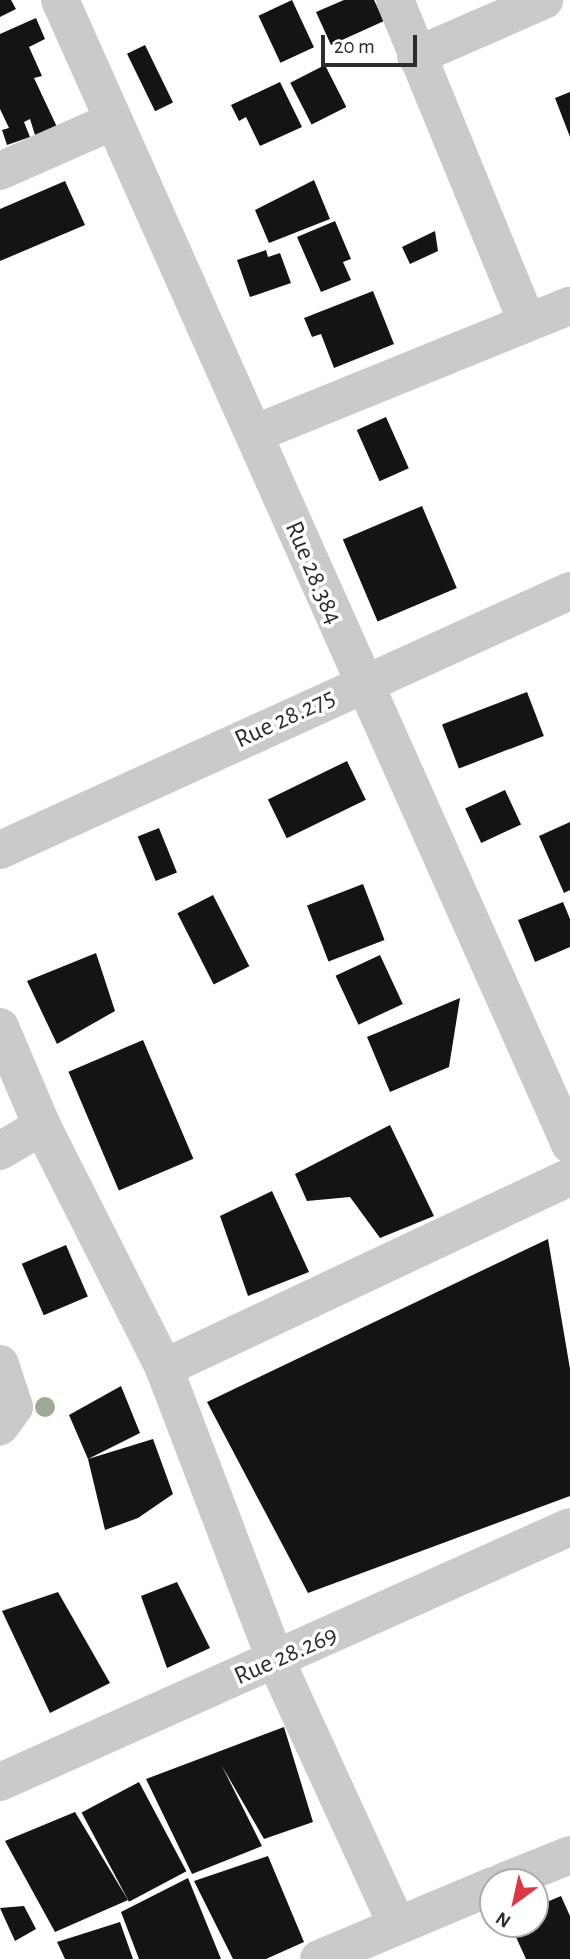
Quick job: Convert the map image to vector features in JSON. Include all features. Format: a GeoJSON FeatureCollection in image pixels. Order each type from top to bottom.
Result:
{"type":"FeatureCollection","features":[{"type":"Feature","properties":{"kind":"street","name":"Rue 28.384"},"geometry":{"type":"LineString","coordinates":[[60,0],[254,434],[361,684],[570,1144]]}},
{"type":"Feature","properties":{"kind":"street"},"geometry":{"type":"LineString","coordinates":[[394,0],[527,322]]}},
{"type":"Feature","properties":{"kind":"street"},"geometry":{"type":"LineString","coordinates":[[416,55],[544,0]]}},
{"type":"Feature","properties":{"kind":"street"},"geometry":{"type":"LineString","coordinates":[[0,171],[113,121]]}},
{"type":"Feature","properties":{"kind":"street"},"geometry":{"type":"LineString","coordinates":[[254,434],[570,306]]}},
{"type":"Feature","properties":{"kind":"street","name":"Rue 28.275"},"geometry":{"type":"LineString","coordinates":[[0,850],[570,591]]}},
{"type":"Feature","properties":{"kind":"street"},"geometry":{"type":"LineString","coordinates":[[0,1027],[42,1126],[164,1368],[276,1661],[397,1925]]}},
{"type":"Feature","properties":{"kind":"street"},"geometry":{"type":"LineString","coordinates":[[0,1151],[42,1126]]}},
{"type":"Feature","properties":{"kind":"street"},"geometry":{"type":"LineString","coordinates":[[164,1368],[570,1177]]}},
{"type":"Feature","properties":{"kind":"street"},"geometry":{"type":"LineString","coordinates":[[0,1364],[14,1407],[0,1426]]}},
{"type":"Feature","properties":{"kind":"street","name":"Rue 28.269"},"geometry":{"type":"LineString","coordinates":[[0,1782],[276,1661],[570,1527]]}},
{"type":"Feature","properties":{"kind":"street"},"geometry":{"type":"LineString","coordinates":[[538,1868],[570,1855]]}},
{"type":"Feature","properties":{"kind":"street"},"geometry":{"type":"LineString","coordinates":[[319,1959],[479,1892]]}},
{"type":"Feature","properties":{"kind":"building"},"geometry":{"type":"Polygon","coordinates":[[[0,0],[11,0],[16,9],[0,17],[0,0]]]}},
{"type":"Feature","properties":{"kind":"building"},"geometry":{"type":"Polygon","coordinates":[[[292,0],[314,47],[280,63],[258,16],[292,0]]]}},
{"type":"Feature","properties":{"kind":"building"},"geometry":{"type":"Polygon","coordinates":[[[344,0],[374,0],[384,21],[331,45],[316,12],[344,0]]]}},
{"type":"Feature","properties":{"kind":"building"},"geometry":{"type":"Polygon","coordinates":[[[36,18],[45,39],[29,47],[42,76],[34,78],[57,127],[35,135],[30,119],[24,122],[30,137],[7,145],[2,130],[9,128],[0,109],[0,34],[36,18]]]}},
{"type":"Feature","properties":{"kind":"building"},"geometry":{"type":"Polygon","coordinates":[[[145,45],[173,103],[155,111],[127,54],[145,45]]]}},
{"type":"Feature","properties":{"kind":"building"},"geometry":{"type":"Polygon","coordinates":[[[325,65],[346,107],[312,125],[290,83],[325,65]]]}},
{"type":"Feature","properties":{"kind":"building"},"geometry":{"type":"Polygon","coordinates":[[[280,82],[302,127],[260,146],[246,117],[239,121],[231,105],[280,82]]]}},
{"type":"Feature","properties":{"kind":"building"},"geometry":{"type":"Polygon","coordinates":[[[570,92],[570,137],[555,98],[570,92]]]}},
{"type":"Feature","properties":{"kind":"building"},"geometry":{"type":"Polygon","coordinates":[[[314,180],[330,219],[269,243],[255,210],[314,180]]]}},
{"type":"Feature","properties":{"kind":"building"},"geometry":{"type":"Polygon","coordinates":[[[65,181],[85,225],[0,261],[0,209],[65,181]]]}},
{"type":"Feature","properties":{"kind":"building"},"geometry":{"type":"Polygon","coordinates":[[[335,221],[351,259],[343,262],[351,280],[321,292],[297,237],[335,221]]]}},
{"type":"Feature","properties":{"kind":"building"},"geometry":{"type":"Polygon","coordinates":[[[435,231],[438,251],[410,264],[402,247],[435,231]]]}},
{"type":"Feature","properties":{"kind":"building"},"geometry":{"type":"Polygon","coordinates":[[[266,250],[268,257],[280,253],[291,283],[250,297],[237,260],[266,250]]]}},
{"type":"Feature","properties":{"kind":"building"},"geometry":{"type":"Polygon","coordinates":[[[373,291],[394,344],[334,368],[321,334],[312,337],[304,318],[373,291]]]}},
{"type":"Feature","properties":{"kind":"building"},"geometry":{"type":"Polygon","coordinates":[[[386,417],[409,468],[380,481],[357,430],[386,417]]]}},
{"type":"Feature","properties":{"kind":"building"},"geometry":{"type":"Polygon","coordinates":[[[422,506],[457,588],[378,622],[343,540],[422,506]]]}},
{"type":"Feature","properties":{"kind":"building"},"geometry":{"type":"Polygon","coordinates":[[[527,692],[544,736],[459,768],[442,725],[527,692]]]}},
{"type":"Feature","properties":{"kind":"building"},"geometry":{"type":"Polygon","coordinates":[[[347,761],[366,800],[287,838],[268,800],[347,761]]]}},
{"type":"Feature","properties":{"kind":"building"},"geometry":{"type":"Polygon","coordinates":[[[505,790],[521,824],[481,843],[465,809],[505,790]]]}},
{"type":"Feature","properties":{"kind":"building"},"geometry":{"type":"Polygon","coordinates":[[[570,822],[570,890],[564,893],[539,836],[570,822]]]}},
{"type":"Feature","properties":{"kind":"building"},"geometry":{"type":"Polygon","coordinates":[[[159,828],[177,873],[156,881],[138,837],[159,828]]]}},
{"type":"Feature","properties":{"kind":"building"},"geometry":{"type":"Polygon","coordinates":[[[363,884],[385,940],[328,962],[307,906],[363,884]]]}},
{"type":"Feature","properties":{"kind":"building"},"geometry":{"type":"Polygon","coordinates":[[[213,895],[249,966],[214,984],[177,913],[213,895]]]}},
{"type":"Feature","properties":{"kind":"building"},"geometry":{"type":"Polygon","coordinates":[[[563,902],[570,919],[570,947],[535,962],[518,920],[563,902]]]}},
{"type":"Feature","properties":{"kind":"building"},"geometry":{"type":"Polygon","coordinates":[[[96,953],[115,1011],[57,1044],[27,981],[96,953]]]}},
{"type":"Feature","properties":{"kind":"building"},"geometry":{"type":"Polygon","coordinates":[[[380,955],[403,1004],[358,1025],[336,976],[380,955]]]}},
{"type":"Feature","properties":{"kind":"building"},"geometry":{"type":"Polygon","coordinates":[[[460,998],[449,1067],[390,1092],[367,1037],[460,998]]]}},
{"type":"Feature","properties":{"kind":"building"},"geometry":{"type":"Polygon","coordinates":[[[143,1040],[193,1159],[119,1190],[68,1072],[143,1040]]]}},
{"type":"Feature","properties":{"kind":"building"},"geometry":{"type":"Polygon","coordinates":[[[390,1125],[434,1216],[380,1238],[350,1197],[307,1201],[295,1174],[390,1125]]]}},
{"type":"Feature","properties":{"kind":"building"},"geometry":{"type":"Polygon","coordinates":[[[272,1191],[309,1272],[248,1296],[220,1216],[272,1191]]]}},
{"type":"Feature","properties":{"kind":"building"},"geometry":{"type":"Polygon","coordinates":[[[548,1239],[570,1369],[570,1496],[308,1593],[207,1402],[548,1239]]]}},
{"type":"Feature","properties":{"kind":"building"},"geometry":{"type":"Polygon","coordinates":[[[66,1245],[88,1297],[44,1315],[22,1264],[66,1245]]]}},
{"type":"Feature","properties":{"kind":"building"},"geometry":{"type":"Polygon","coordinates":[[[121,1386],[140,1433],[88,1459],[69,1415],[121,1386]]]}},
{"type":"Feature","properties":{"kind":"building"},"geometry":{"type":"Polygon","coordinates":[[[153,1439],[173,1494],[138,1518],[105,1530],[88,1459],[153,1439]]]}},
{"type":"Feature","properties":{"kind":"building"},"geometry":{"type":"Polygon","coordinates":[[[177,1582],[210,1648],[167,1668],[141,1596],[177,1582]]]}},
{"type":"Feature","properties":{"kind":"building"},"geometry":{"type":"Polygon","coordinates":[[[58,1592],[110,1683],[50,1713],[2,1611],[58,1592]]]}},
{"type":"Feature","properties":{"kind":"building"},"geometry":{"type":"Polygon","coordinates":[[[284,1727],[313,1822],[264,1839],[222,1766],[262,1846],[192,1874],[146,1779],[284,1727]]]}},
{"type":"Feature","properties":{"kind":"building"},"geometry":{"type":"Polygon","coordinates":[[[139,1782],[186,1871],[129,1902],[82,1813],[139,1782]]]}},
{"type":"Feature","properties":{"kind":"building"},"geometry":{"type":"Polygon","coordinates":[[[75,1812],[128,1900],[55,1932],[5,1841],[75,1812]]]}},
{"type":"Feature","properties":{"kind":"building"},"geometry":{"type":"Polygon","coordinates":[[[268,1856],[304,1942],[266,1959],[233,1959],[194,1881],[268,1856]]]}},
{"type":"Feature","properties":{"kind":"building"},"geometry":{"type":"Polygon","coordinates":[[[188,1878],[221,1959],[139,1959],[121,1912],[188,1878]]]}},
{"type":"Feature","properties":{"kind":"building"},"geometry":{"type":"Polygon","coordinates":[[[561,1896],[570,1916],[570,1959],[526,1959],[516,1938],[549,1938],[549,1901],[561,1896]]]}},
{"type":"Feature","properties":{"kind":"building"},"geometry":{"type":"Polygon","coordinates":[[[24,1906],[36,1929],[15,1941],[0,1908],[24,1906]]]}},
{"type":"Feature","properties":{"kind":"building"},"geometry":{"type":"Polygon","coordinates":[[[120,1922],[133,1959],[65,1959],[57,1942],[120,1922]]]}}]}
